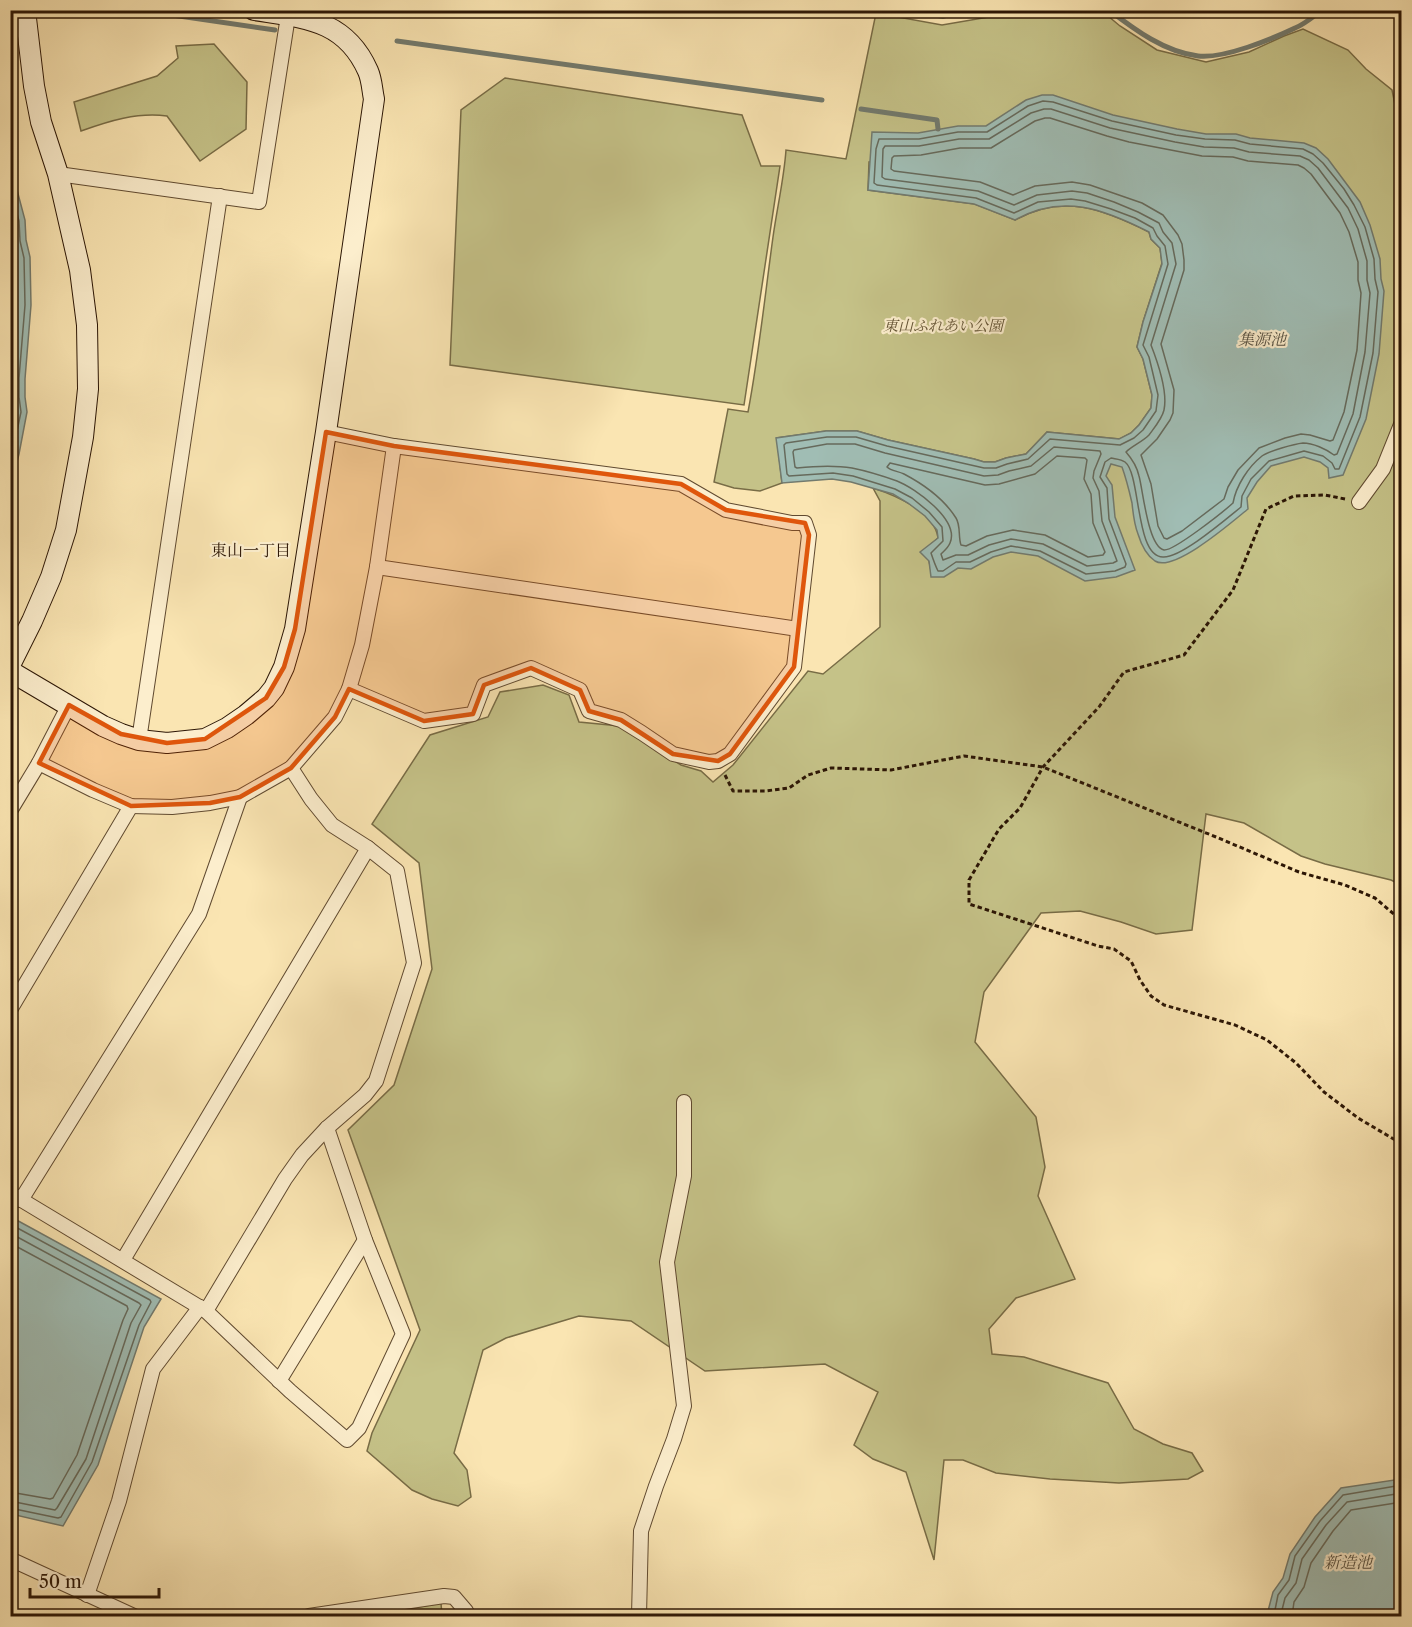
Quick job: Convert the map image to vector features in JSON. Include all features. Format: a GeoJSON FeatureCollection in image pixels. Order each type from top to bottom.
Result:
{"type":"FeatureCollection","features":[{"type":"Feature","properties":{"kind":"street"},"geometry":{"type":"LineString","coordinates":[[10,664],[51,577],[66,530],[88,389],[87,325],[81,270],[58,174],[41,122],[33,86],[25,10]]}},
{"type":"Feature","properties":{"kind":"street"},"geometry":{"type":"LineString","coordinates":[[10,671],[102,726],[139,740],[166,743],[205,739],[227,728],[266,698],[274,688],[284,667],[295,629],[327,432],[374,99],[369,73],[356,50],[342,35],[326,25],[254,10]]}},
{"type":"Feature","properties":{"kind":"street"},"geometry":{"type":"LineString","coordinates":[[58,174],[259,202],[288,16]]}},
{"type":"Feature","properties":{"kind":"street"},"geometry":{"type":"LineString","coordinates":[[139,740],[220,196]]}},
{"type":"Feature","properties":{"kind":"street"},"geometry":{"type":"LineString","coordinates":[[1359,502],[1383,469],[1401,422]]}},
{"type":"Feature","properties":{"kind":"street"},"geometry":{"type":"LineString","coordinates":[[327,432],[394,446],[681,484],[726,510],[792,523],[805,523],[809,535],[794,667],[730,754],[718,761],[709,762],[673,754],[621,720],[589,711],[580,690],[531,668],[484,685],[473,714],[424,721],[349,689]]}},
{"type":"Feature","properties":{"kind":"street"},"geometry":{"type":"LineString","coordinates":[[39,763],[131,806],[172,807],[240,797],[291,768],[335,717],[349,689],[362,645],[377,567],[394,446]]}},
{"type":"Feature","properties":{"kind":"street"},"geometry":{"type":"LineString","coordinates":[[377,567],[798,629]]}},
{"type":"Feature","properties":{"kind":"street"},"geometry":{"type":"LineString","coordinates":[[10,811],[39,763],[69,705]]}},
{"type":"Feature","properties":{"kind":"street"},"geometry":{"type":"LineString","coordinates":[[87,1595],[119,1501],[153,1369],[203,1309],[302,1155],[327,1128],[365,1095],[376,1081],[414,963],[397,871],[368,848],[332,825],[311,799],[291,768]]}},
{"type":"Feature","properties":{"kind":"street"},"geometry":{"type":"LineString","coordinates":[[240,797],[199,914],[16,1197],[203,1309],[279,1381],[347,1440],[359,1428],[403,1334],[365,1240],[327,1128]]}},
{"type":"Feature","properties":{"kind":"street"},"geometry":{"type":"LineString","coordinates":[[10,1010],[131,806]]}},
{"type":"Feature","properties":{"kind":"street"},"geometry":{"type":"LineString","coordinates":[[123,1260],[368,848]]}},
{"type":"Feature","properties":{"kind":"street"},"geometry":{"type":"LineString","coordinates":[[639,1617],[642,1532],[684,1406],[667,1262],[684,1176],[684,1102]]}},
{"type":"Feature","properties":{"kind":"street"},"geometry":{"type":"LineString","coordinates":[[279,1381],[365,1240]]}},
{"type":"Feature","properties":{"kind":"street"},"geometry":{"type":"LineString","coordinates":[[10,1559],[134,1617]]}},
{"type":"Feature","properties":{"kind":"street"},"geometry":{"type":"LineString","coordinates":[[309,1617],[444,1596],[454,1597],[469,1617]]}},
{"type":"Feature","properties":{"kind":"path"},"geometry":{"type":"LineString","coordinates":[[1359,502],[1325,495],[1294,496],[1266,508],[1233,590],[1184,655],[1124,672],[1099,707],[1043,767],[1020,808],[999,829],[969,880],[969,904],[1098,946],[1114,949],[1131,961],[1151,996],[1164,1005],[1235,1025],[1267,1040],[1296,1063],[1324,1092],[1358,1118],[1401,1144]]}},
{"type":"Feature","properties":{"kind":"path"},"geometry":{"type":"LineString","coordinates":[[718,761],[733,790],[765,791],[789,788],[808,775],[831,768],[891,770],[964,756],[1043,767],[1299,872],[1345,885],[1375,898],[1401,921]]}},
{"type":"Feature","properties":{"kind":"highlighted area"},"geometry":{"type":"Polygon","coordinates":[[[326,432],[394,446],[681,484],[726,510],[805,523],[809,535],[794,667],[730,754],[718,761],[673,754],[621,720],[589,711],[580,690],[531,668],[484,685],[473,714],[424,721],[349,689],[335,717],[291,768],[240,797],[210,803],[131,806],[39,763],[69,705],[121,734],[167,743],[205,739],[266,698],[284,667],[295,629],[326,432]]]}},
{"type":"Feature","properties":{"kind":"green space","name":"東山ふれあい公園"},"geometry":{"type":"Polygon","coordinates":[[[1024,11],[1102,11],[1120,26],[1157,50],[1206,62],[1249,52],[1303,29],[1348,50],[1366,69],[1392,90],[1402,138],[1401,885],[1391,880],[1301,856],[1244,823],[1206,814],[1192,930],[1156,934],[1080,911],[1041,913],[984,992],[975,1042],[1036,1117],[1045,1167],[1038,1196],[1075,1279],[1016,1298],[989,1329],[992,1354],[1024,1357],[1108,1383],[1134,1429],[1163,1444],[1192,1453],[1203,1471],[1188,1479],[1119,1483],[996,1473],[963,1460],[944,1460],[934,1560],[906,1472],[873,1459],[854,1445],[878,1392],[825,1364],[705,1371],[631,1321],[579,1316],[506,1338],[483,1350],[454,1453],[467,1470],[471,1497],[458,1506],[432,1499],[412,1490],[367,1451],[372,1433],[420,1330],[348,1130],[394,1085],[432,969],[419,863],[372,824],[430,735],[488,717],[500,692],[543,685],[569,695],[579,722],[620,726],[681,765],[701,771],[713,782],[733,765],[808,671],[823,674],[880,627],[880,501],[873,488],[913,506],[930,520],[938,538],[930,545],[929,561],[932,576],[1160,427],[1213,248],[1098,152],[869,162],[868,190],[975,204],[1015,220],[1050,207],[1083,207],[1115,217],[1149,232],[1151,239],[1160,248],[1162,263],[1137,347],[1143,359],[1152,395],[1151,408],[1131,433],[1120,439],[1047,432],[1026,454],[995,462],[984,462],[857,431],[826,431],[777,438],[782,483],[760,491],[734,488],[714,482],[728,409],[748,412],[786,150],[846,159],[876,13],[942,25],[1024,11]]]}},
{"type":"Feature","properties":{"kind":"green space"},"geometry":{"type":"Polygon","coordinates":[[[214,44],[247,82],[246,129],[200,161],[167,116],[134,116],[81,131],[74,102],[157,76],[178,58],[176,46],[214,44]]]}},
{"type":"Feature","properties":{"kind":"green space"},"geometry":{"type":"Polygon","coordinates":[[[505,78],[742,115],[761,166],[780,166],[744,405],[450,365],[461,110],[505,78]]]}},
{"type":"Feature","properties":{"kind":"green space"},"geometry":{"type":"Polygon","coordinates":[[[441,1603],[442,1616],[370,1616],[441,1603]]]}},
{"type":"Feature","properties":{"kind":"water"},"geometry":{"type":"Polygon","coordinates":[[[972,10],[943,18],[894,11],[972,10]]]}},
{"type":"Feature","properties":{"kind":"water","name":"集源池"},"geometry":{"type":"Polygon","coordinates":[[[1042,95],[1053,95],[1113,115],[1177,129],[1304,143],[1316,148],[1328,159],[1360,202],[1370,225],[1380,259],[1384,291],[1379,354],[1366,419],[1343,475],[1329,478],[1328,468],[1320,462],[1304,457],[1271,466],[1247,498],[1248,509],[1203,544],[1175,560],[1164,563],[1155,561],[1146,552],[1136,526],[1122,467],[1111,464],[1106,476],[1112,485],[1115,517],[1135,570],[1116,577],[1085,581],[1038,556],[1011,552],[993,557],[971,569],[958,568],[944,577],[931,577],[929,561],[920,552],[938,538],[937,530],[925,516],[893,494],[851,482],[832,479],[782,483],[776,438],[826,431],[857,431],[984,462],[995,462],[1026,454],[1047,432],[1119,439],[1131,433],[1139,425],[1151,408],[1152,395],[1143,359],[1137,347],[1162,264],[1160,248],[1151,239],[1149,232],[1116,217],[1083,207],[1049,207],[1015,220],[974,204],[868,190],[872,132],[918,133],[958,126],[986,126],[1026,100],[1042,95]]]}},
{"type":"Feature","properties":{"kind":"water"},"geometry":{"type":"Polygon","coordinates":[[[11,172],[25,220],[30,257],[31,305],[25,379],[27,412],[11,485],[11,172]]]}},
{"type":"Feature","properties":{"kind":"water"},"geometry":{"type":"Polygon","coordinates":[[[11,1217],[161,1299],[144,1327],[98,1465],[63,1526],[11,1514],[11,1217]]]}},
{"type":"Feature","properties":{"kind":"water","name":"新造池"},"geometry":{"type":"Polygon","coordinates":[[[1401,1479],[1401,1616],[1270,1616],[1268,1611],[1273,1592],[1283,1578],[1290,1554],[1315,1517],[1341,1488],[1401,1479]]]}},
{"type":"Feature","properties":{"kind":"waterway"},"geometry":{"type":"LineString","coordinates":[[138,10],[275,30]]}},
{"type":"Feature","properties":{"kind":"waterway"},"geometry":{"type":"LineString","coordinates":[[1109,10],[1162,45],[1198,56],[1221,54],[1248,47],[1302,24],[1322,10]]}},
{"type":"Feature","properties":{"kind":"waterway"},"geometry":{"type":"LineString","coordinates":[[397,41],[822,100]]}},
{"type":"Feature","properties":{"kind":"waterway"},"geometry":{"type":"LineString","coordinates":[[861,109],[937,120],[938,129]]}},
{"type":"Feature","properties":{"kind":"district","name":"東山一丁目"},"geometry":{"type":"Point","coordinates":[251,550]}}]}
